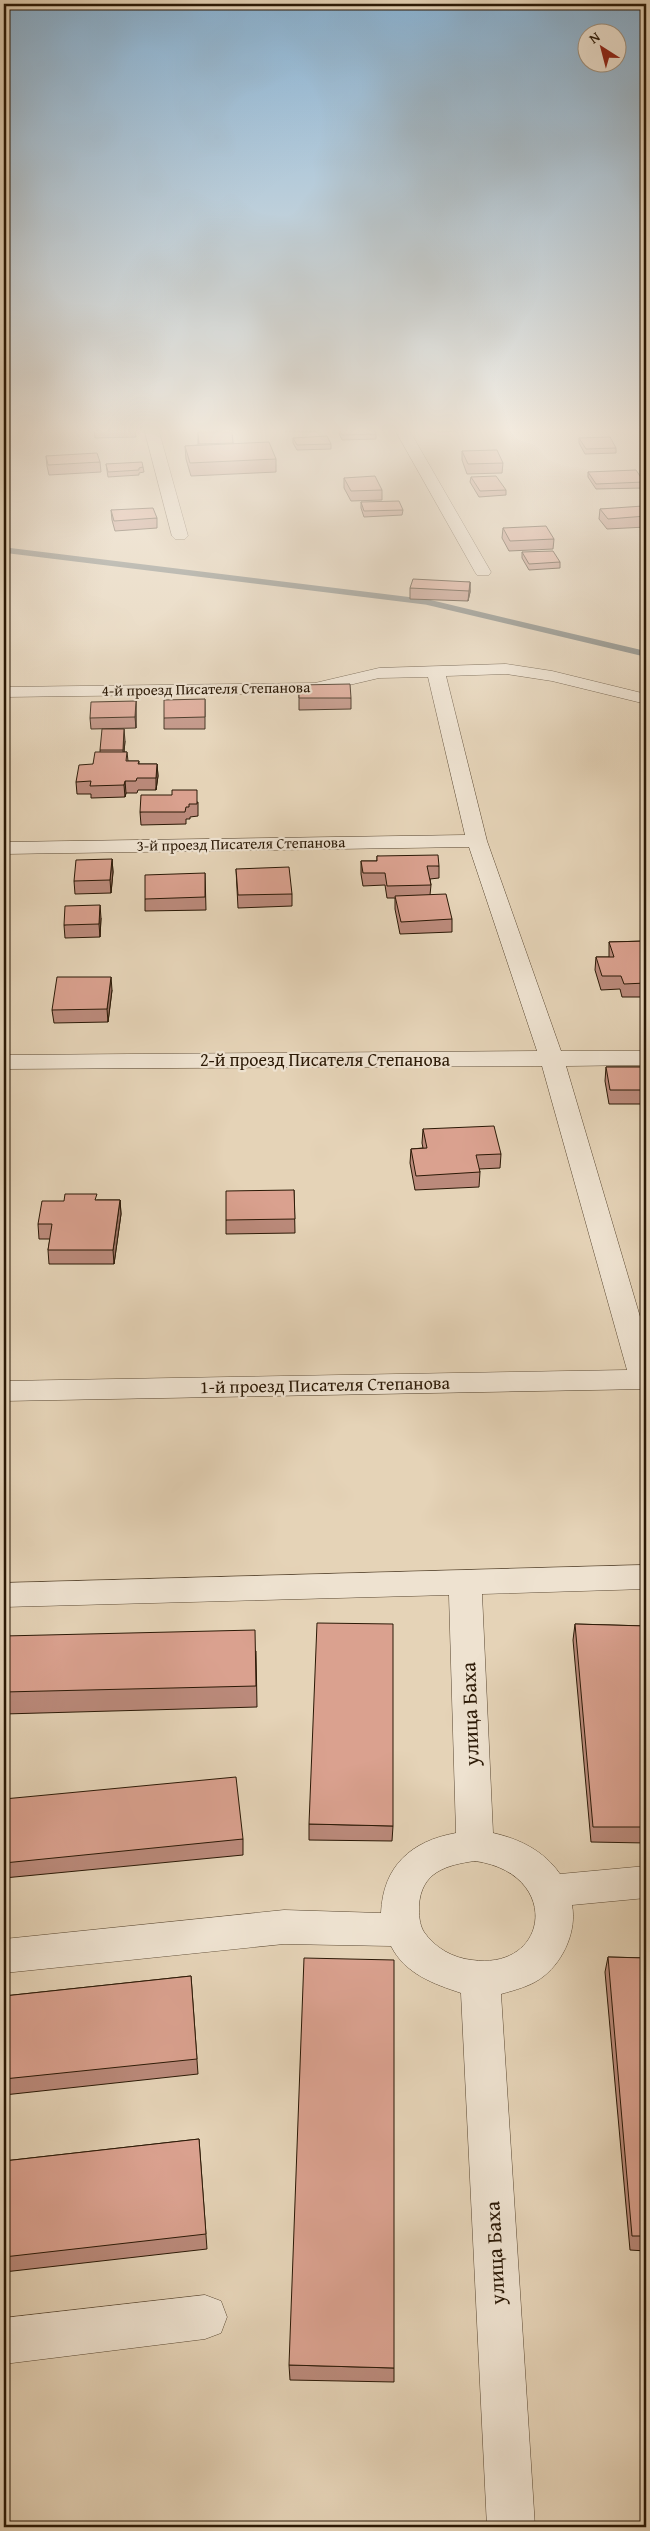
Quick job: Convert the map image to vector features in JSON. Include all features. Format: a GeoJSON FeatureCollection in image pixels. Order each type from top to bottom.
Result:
{"type":"FeatureCollection","features":[{"type":"Feature","properties":{"kind":"street"},"geometry":{"type":"LineString","coordinates":[[468,546],[483,572]]}},
{"type":"Feature","properties":{"kind":"street"},"geometry":{"type":"LineString","coordinates":[[645,1379],[552,1059],[478,841],[436,672],[506,669],[552,676],[646,699]]}},
{"type":"Feature","properties":{"kind":"street","name":"4-й проезд Писателя Степанова"},"geometry":{"type":"LineString","coordinates":[[4,692],[315,688],[378,673],[436,672]]}},
{"type":"Feature","properties":{"kind":"street","name":"3-й проезд Писателя Степанова"},"geometry":{"type":"LineString","coordinates":[[4,848],[478,841]]}},
{"type":"Feature","properties":{"kind":"street","name":"2-й проезд Писателя Степанова"},"geometry":{"type":"LineString","coordinates":[[4,1062],[646,1058]]}},
{"type":"Feature","properties":{"kind":"street","name":"1-й проезд Писателя Степанова"},"geometry":{"type":"LineString","coordinates":[[4,1391],[645,1379]]}},
{"type":"Feature","properties":{"kind":"street"},"geometry":{"type":"LineString","coordinates":[[4,1595],[646,1577]]}},
{"type":"Feature","properties":{"kind":"street","name":"улица Баха"},"geometry":{"type":"LineString","coordinates":[[465,1582],[474,1846]]}},
{"type":"Feature","properties":{"kind":"street"},"geometry":{"type":"LineString","coordinates":[[474,1846],[498,1849],[520,1858],[538,1873],[550,1892],[555,1912],[553,1932],[542,1951],[526,1966],[504,1976],[480,1979],[454,1975],[432,1964],[414,1949],[403,1930],[399,1909],[402,1888],[413,1870],[430,1857],[451,1848],[474,1846]]}},
{"type":"Feature","properties":{"kind":"street"},"geometry":{"type":"LineString","coordinates":[[550,1892],[646,1882]]}},
{"type":"Feature","properties":{"kind":"street"},"geometry":{"type":"LineString","coordinates":[[4,1956],[284,1927],[403,1930]]}},
{"type":"Feature","properties":{"kind":"street","name":"улица Баха"},"geometry":{"type":"LineString","coordinates":[[480,1979],[511,2527]]}},
{"type":"Feature","properties":{"kind":"street"},"geometry":{"type":"LineString","coordinates":[[4,2341],[205,2317]]}},
{"type":"Feature","properties":{"kind":"building"},"geometry":{"type":"Polygon","coordinates":[[[553,551],[560,562],[529,564],[522,552],[553,551]]]}},
{"type":"Feature","properties":{"kind":"building"},"geometry":{"type":"Polygon","coordinates":[[[413,579],[470,582],[469,591],[410,588],[413,579]]]}},
{"type":"Feature","properties":{"kind":"building"},"geometry":{"type":"Polygon","coordinates":[[[350,684],[351,698],[299,698],[299,685],[350,684]]]}},
{"type":"Feature","properties":{"kind":"building"},"geometry":{"type":"Polygon","coordinates":[[[205,699],[205,717],[164,718],[164,700],[205,699]]]}},
{"type":"Feature","properties":{"kind":"building"},"geometry":{"type":"Polygon","coordinates":[[[136,701],[135,717],[90,718],[91,702],[136,701]]]}},
{"type":"Feature","properties":{"kind":"building"},"geometry":{"type":"Polygon","coordinates":[[[102,729],[124,729],[123,750],[100,750],[102,729]]]}},
{"type":"Feature","properties":{"kind":"building"},"geometry":{"type":"Polygon","coordinates":[[[95,752],[127,752],[126,761],[139,761],[138,764],[157,764],[156,778],[137,778],[136,781],[125,781],[124,785],[90,786],[91,781],[76,782],[79,765],[93,764],[95,752]]]}},
{"type":"Feature","properties":{"kind":"building"},"geometry":{"type":"Polygon","coordinates":[[[172,790],[197,790],[197,804],[189,804],[185,812],[140,812],[141,795],[172,795],[172,790]]]}},
{"type":"Feature","properties":{"kind":"building"},"geometry":{"type":"Polygon","coordinates":[[[438,855],[439,866],[427,866],[431,885],[387,886],[385,873],[363,873],[361,861],[377,861],[377,856],[438,855]]]}},
{"type":"Feature","properties":{"kind":"building"},"geometry":{"type":"Polygon","coordinates":[[[112,859],[110,880],[74,881],[76,860],[112,859]]]}},
{"type":"Feature","properties":{"kind":"building"},"geometry":{"type":"Polygon","coordinates":[[[289,867],[292,894],[238,895],[236,869],[289,867]]]}},
{"type":"Feature","properties":{"kind":"building"},"geometry":{"type":"Polygon","coordinates":[[[205,873],[205,897],[145,899],[145,875],[205,873]]]}},
{"type":"Feature","properties":{"kind":"building"},"geometry":{"type":"Polygon","coordinates":[[[446,894],[452,919],[401,922],[395,896],[446,894]]]}},
{"type":"Feature","properties":{"kind":"building"},"geometry":{"type":"Polygon","coordinates":[[[100,905],[99,924],[64,925],[65,906],[100,905]]]}},
{"type":"Feature","properties":{"kind":"building"},"geometry":{"type":"Polygon","coordinates":[[[646,941],[646,983],[624,984],[621,976],[602,976],[596,957],[614,957],[609,942],[646,941]]]}},
{"type":"Feature","properties":{"kind":"building"},"geometry":{"type":"Polygon","coordinates":[[[57,977],[111,977],[107,1009],[52,1010],[57,977]]]}},
{"type":"Feature","properties":{"kind":"building"},"geometry":{"type":"Polygon","coordinates":[[[606,1067],[646,1067],[646,1090],[610,1090],[606,1067]]]}},
{"type":"Feature","properties":{"kind":"building"},"geometry":{"type":"Polygon","coordinates":[[[494,1126],[501,1154],[476,1155],[480,1172],[416,1176],[411,1149],[427,1148],[423,1129],[494,1126]]]}},
{"type":"Feature","properties":{"kind":"building"},"geometry":{"type":"Polygon","coordinates":[[[294,1190],[295,1219],[226,1220],[226,1191],[294,1190]]]}},
{"type":"Feature","properties":{"kind":"building"},"geometry":{"type":"Polygon","coordinates":[[[65,1194],[97,1194],[95,1200],[120,1200],[113,1250],[48,1250],[52,1224],[38,1224],[42,1201],[64,1201],[65,1194]]]}},
{"type":"Feature","properties":{"kind":"building"},"geometry":{"type":"Polygon","coordinates":[[[317,1623],[393,1624],[393,1826],[309,1824],[317,1623]]]}},
{"type":"Feature","properties":{"kind":"building"},"geometry":{"type":"Polygon","coordinates":[[[575,1624],[646,1626],[646,1827],[593,1827],[575,1624]]]}},
{"type":"Feature","properties":{"kind":"building"},"geometry":{"type":"Polygon","coordinates":[[[255,1630],[256,1686],[4,1692],[4,1636],[255,1630]]]}},
{"type":"Feature","properties":{"kind":"building"},"geometry":{"type":"Polygon","coordinates":[[[236,1777],[243,1839],[4,1863],[4,1799],[236,1777]]]}},
{"type":"Feature","properties":{"kind":"building"},"geometry":{"type":"Polygon","coordinates":[[[608,1957],[646,1958],[646,2236],[632,2236],[608,1957]]]}},
{"type":"Feature","properties":{"kind":"building"},"geometry":{"type":"Polygon","coordinates":[[[304,1958],[394,1960],[394,2368],[289,2365],[304,1958]]]}},
{"type":"Feature","properties":{"kind":"building"},"geometry":{"type":"Polygon","coordinates":[[[191,1976],[197,2059],[4,2079],[4,1996],[191,1976]]]}},
{"type":"Feature","properties":{"kind":"building"},"geometry":{"type":"Polygon","coordinates":[[[199,2139],[206,2234],[4,2257],[4,2161],[199,2139]]]}},
{"type":"Feature","properties":{"kind":"waterway"},"geometry":{"type":"LineString","coordinates":[[4,550],[427,602],[646,654]]}}]}
